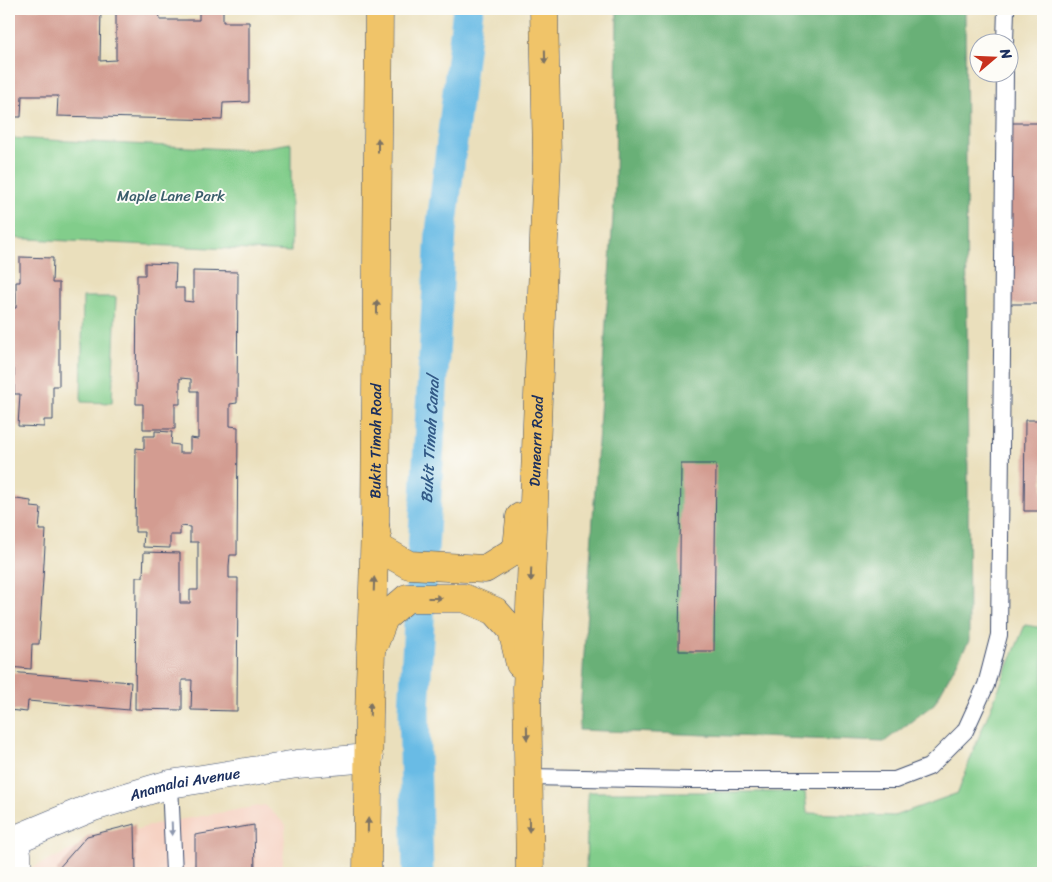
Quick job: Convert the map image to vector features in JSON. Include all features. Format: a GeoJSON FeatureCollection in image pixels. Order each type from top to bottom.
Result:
{"type":"FeatureCollection","features":[{"type":"Feature","properties":{"kind":"highway","name":"Bukit Timah Road"},"geometry":{"type":"LineString","coordinates":[[367,873],[375,526],[379,9]]}},
{"type":"Feature","properties":{"kind":"highway","name":"Dunearn Road"},"geometry":{"type":"LineString","coordinates":[[530,873],[527,688],[547,159],[544,9]]}},
{"type":"Feature","properties":{"kind":"highway"},"geometry":{"type":"LineString","coordinates":[[375,526],[379,548],[408,565],[485,569],[517,549],[547,159]]}},
{"type":"Feature","properties":{"kind":"highway"},"geometry":{"type":"LineString","coordinates":[[372,650],[384,618],[407,598],[464,598],[495,611],[512,630],[527,688]]}},
{"type":"Feature","properties":{"kind":"street","name":"Anamalai Avenue"},"geometry":{"type":"LineString","coordinates":[[11,841],[93,807],[170,784],[297,764],[369,758]]}},
{"type":"Feature","properties":{"kind":"street"},"geometry":{"type":"LineString","coordinates":[[11,841],[17,854],[17,873]]}},
{"type":"Feature","properties":{"kind":"lane"},"geometry":{"type":"LineString","coordinates":[[1005,32],[1006,9]]}},
{"type":"Feature","properties":{"kind":"lane"},"geometry":{"type":"LineString","coordinates":[[528,777],[691,780],[895,780],[929,767],[965,731],[986,685],[999,635],[1005,82]]}},
{"type":"Feature","properties":{"kind":"lane"},"geometry":{"type":"LineString","coordinates":[[170,784],[174,873]]}},
{"type":"Feature","properties":{"kind":"shaded area"},"geometry":{"type":"Polygon","coordinates":[[[265,805],[286,825],[282,873],[21,873],[71,850],[155,824],[265,805]]]}},
{"type":"Feature","properties":{"kind":"green space"},"geometry":{"type":"Polygon","coordinates":[[[617,9],[965,9],[969,641],[934,704],[884,742],[579,730],[615,186],[617,9]]]}},
{"type":"Feature","properties":{"kind":"green space","name":"Maple Lane Park"},"geometry":{"type":"Polygon","coordinates":[[[9,138],[249,150],[291,143],[291,252],[9,238],[9,138]]]}},
{"type":"Feature","properties":{"kind":"green space"},"geometry":{"type":"Polygon","coordinates":[[[83,297],[116,297],[112,403],[81,402],[83,297]]]}},
{"type":"Feature","properties":{"kind":"green space"},"geometry":{"type":"Polygon","coordinates":[[[1025,625],[1043,628],[1043,873],[586,873],[588,792],[805,792],[807,813],[894,816],[958,793],[975,746],[1025,625]]]}},
{"type":"Feature","properties":{"kind":"building"},"geometry":{"type":"Polygon","coordinates":[[[9,9],[101,9],[100,61],[116,60],[116,9],[159,9],[160,20],[199,20],[199,9],[223,9],[223,22],[249,22],[249,102],[223,103],[222,120],[57,116],[58,96],[22,96],[21,117],[9,117],[9,9]]]}},
{"type":"Feature","properties":{"kind":"building"},"geometry":{"type":"Polygon","coordinates":[[[1007,123],[1043,123],[1043,304],[1008,304],[1007,123]]]}},
{"type":"Feature","properties":{"kind":"building"},"geometry":{"type":"Polygon","coordinates":[[[20,257],[53,258],[52,283],[59,283],[59,386],[53,386],[53,420],[44,420],[44,427],[18,426],[20,394],[14,394],[14,369],[9,369],[9,308],[16,308],[16,282],[20,282],[20,257]]]}},
{"type":"Feature","properties":{"kind":"building"},"geometry":{"type":"Polygon","coordinates":[[[145,263],[176,264],[175,288],[184,288],[184,301],[193,302],[193,271],[238,272],[237,403],[230,404],[230,426],[238,427],[237,555],[230,555],[229,566],[229,578],[238,578],[237,711],[191,710],[192,680],[182,680],[182,710],[135,709],[136,577],[143,577],[144,552],[180,553],[180,603],[190,603],[190,590],[198,590],[198,542],[190,542],[190,527],[180,526],[180,535],[170,535],[170,548],[143,547],[144,532],[135,532],[136,448],[144,449],[144,436],[155,436],[155,431],[172,432],[171,444],[179,445],[179,453],[190,453],[190,438],[198,439],[198,391],[191,391],[191,379],[180,378],[180,404],[175,404],[175,429],[143,429],[143,404],[136,404],[137,275],[145,275],[145,263]]]}},
{"type":"Feature","properties":{"kind":"building"},"geometry":{"type":"Polygon","coordinates":[[[1025,420],[1043,420],[1043,511],[1024,511],[1025,420]]]}},
{"type":"Feature","properties":{"kind":"building"},"geometry":{"type":"Polygon","coordinates":[[[681,464],[716,464],[714,651],[679,651],[681,464]]]}},
{"type":"Feature","properties":{"kind":"building"},"geometry":{"type":"Polygon","coordinates":[[[9,498],[31,501],[31,507],[41,508],[39,530],[46,530],[39,644],[32,644],[31,669],[9,667],[9,498]]]}},
{"type":"Feature","properties":{"kind":"building"},"geometry":{"type":"Polygon","coordinates":[[[9,672],[131,682],[129,710],[28,701],[27,712],[9,710],[9,672]]]}},
{"type":"Feature","properties":{"kind":"building"},"geometry":{"type":"Polygon","coordinates":[[[135,824],[136,873],[57,873],[57,870],[87,836],[135,824]]]}},
{"type":"Feature","properties":{"kind":"building"},"geometry":{"type":"Polygon","coordinates":[[[254,825],[255,873],[195,873],[195,835],[254,825]]]}},
{"type":"Feature","properties":{"kind":"waterway","name":"Bukit Timah Canal"},"geometry":{"type":"LineString","coordinates":[[418,873],[414,710],[441,232],[468,9]]}}]}
